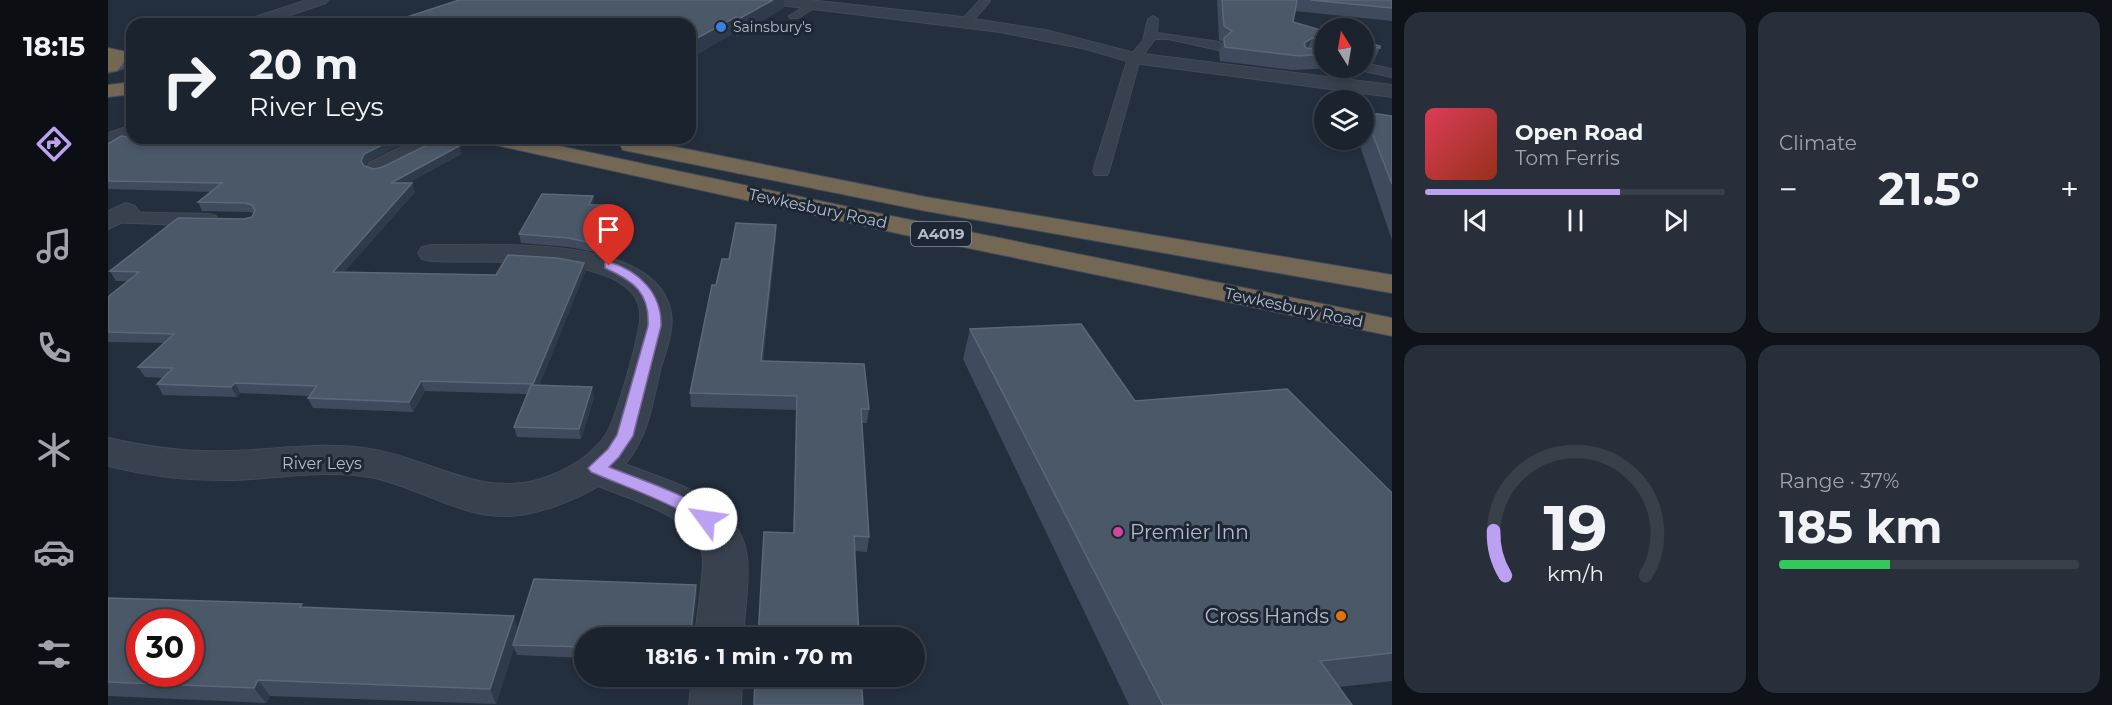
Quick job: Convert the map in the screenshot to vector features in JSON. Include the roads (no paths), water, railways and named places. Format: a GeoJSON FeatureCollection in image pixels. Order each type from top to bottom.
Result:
{"type":"FeatureCollection","features":[{"type":"Feature","properties":{"kind":"highway"},"geometry":{"type":"LineString","coordinates":[[110,53],[126,47]]}},
{"type":"Feature","properties":{"kind":"highway"},"geometry":{"type":"LineString","coordinates":[[110,53],[126,65]]}},
{"type":"Feature","properties":{"kind":"highway"},"geometry":{"type":"LineString","coordinates":[[108,91],[126,89]]}},
{"type":"Feature","properties":{"kind":"highway","name":"Tewkesbury Road"},"geometry":{"type":"LineString","coordinates":[[518,144],[896,225],[1392,327]]}},
{"type":"Feature","properties":{"kind":"highway","name":"Tewkesbury Road"},"geometry":{"type":"LineString","coordinates":[[624,144],[926,204],[1387,283]]}},
{"type":"Feature","properties":{"kind":"main road"},"geometry":{"type":"LineString","coordinates":[[110,53],[126,58]]}},
{"type":"Feature","properties":{"kind":"street"},"geometry":{"type":"LineString","coordinates":[[265,18],[321,0]]}},
{"type":"Feature","properties":{"kind":"street"},"geometry":{"type":"LineString","coordinates":[[772,0],[965,23],[1069,39],[1134,58],[1305,75],[1373,88],[1392,89]]}},
{"type":"Feature","properties":{"kind":"street"},"geometry":{"type":"LineString","coordinates":[[377,168],[424,144]]}},
{"type":"Feature","properties":{"kind":"street","name":"River Leys"},"geometry":{"type":"LineString","coordinates":[[108,453],[146,462],[195,466],[335,460],[371,463],[406,472],[476,499],[504,500],[534,496],[562,488],[596,468],[613,453],[625,436],[631,420],[655,326],[655,310],[650,296],[626,273],[590,260],[432,253]]}},
{"type":"Feature","properties":{"kind":"street"},"geometry":{"type":"LineString","coordinates":[[596,468],[689,507],[706,519],[719,537],[725,558],[721,627]]}},
{"type":"Feature","properties":{"kind":"street"},"geometry":{"type":"LineString","coordinates":[[715,705],[716,687]]}},
{"type":"Feature","properties":{"kind":"lane"},"geometry":{"type":"LineString","coordinates":[[965,23],[985,1],[978,0]]}},
{"type":"Feature","properties":{"kind":"lane"},"geometry":{"type":"LineString","coordinates":[[794,16],[812,5]]}},
{"type":"Feature","properties":{"kind":"lane"},"geometry":{"type":"LineString","coordinates":[[1101,171],[1134,58],[1143,50],[1152,36],[1153,19]]}},
{"type":"Feature","properties":{"kind":"lane"},"geometry":{"type":"LineString","coordinates":[[1152,36],[1168,36],[1219,46]]}},
{"type":"Feature","properties":{"kind":"lane"},"geometry":{"type":"LineString","coordinates":[[1374,69],[1392,73]]}},
{"type":"Feature","properties":{"kind":"lane"},"geometry":{"type":"LineString","coordinates":[[116,217],[225,220]]}},
{"type":"Feature","properties":{"kind":"place","name":"Sainsbury's"},"geometry":{"type":"Point","coordinates":[721,27]}},
{"type":"Feature","properties":{"kind":"place","name":"Premier Inn"},"geometry":{"type":"Point","coordinates":[1118,532]}},
{"type":"Feature","properties":{"kind":"place","name":"Cross Hands"},"geometry":{"type":"Point","coordinates":[1341,616]}}]}
